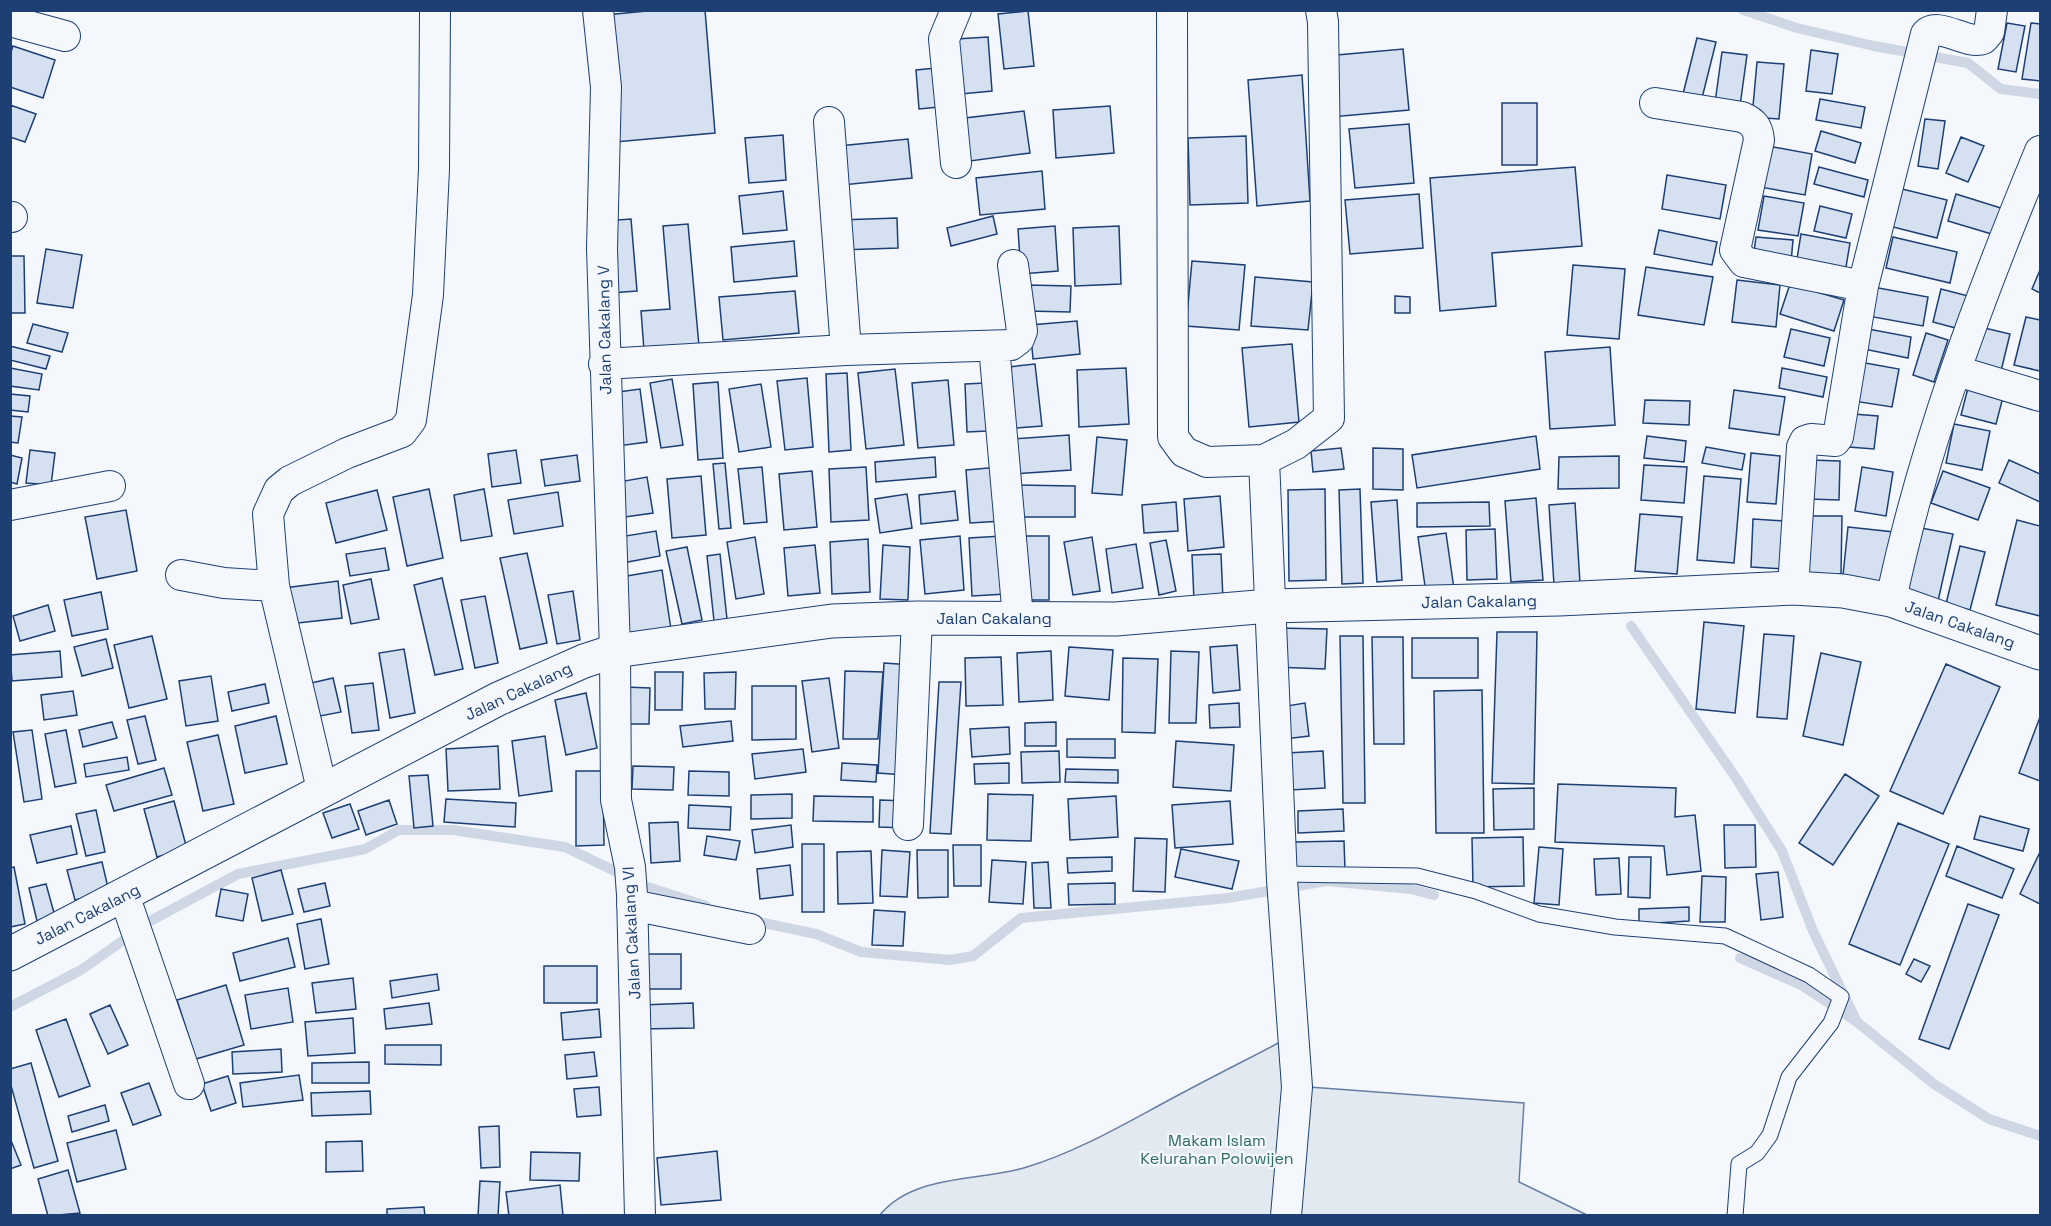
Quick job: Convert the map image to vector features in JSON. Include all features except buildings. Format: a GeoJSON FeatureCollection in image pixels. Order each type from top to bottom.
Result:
{"type":"FeatureCollection","features":[{"type":"Feature","properties":{"kind":"street"},"geometry":{"type":"LineString","coordinates":[[322,789],[274,586],[268,514],[279,490],[290,481],[326,463],[402,432],[411,420],[428,295],[434,169],[435,10]]}},
{"type":"Feature","properties":{"kind":"street","name":"Jalan Cakalang V"},"geometry":{"type":"LineString","coordinates":[[598,10],[606,87],[602,249],[615,651]]}},
{"type":"Feature","properties":{"kind":"street"},"geometry":{"type":"LineString","coordinates":[[956,10],[944,39],[956,163]]}},
{"type":"Feature","properties":{"kind":"street"},"geometry":{"type":"LineString","coordinates":[[1172,10],[1173,437],[1184,452],[1207,462],[1264,460],[1296,444],[1329,418],[1321,10]]}},
{"type":"Feature","properties":{"kind":"street"},"geometry":{"type":"LineString","coordinates":[[1792,588],[1802,447],[1805,441],[1811,439],[1838,440],[1863,286],[1926,34],[1931,30],[1974,42],[1983,39],[1989,32],[1992,10]]}},
{"type":"Feature","properties":{"kind":"street"},"geometry":{"type":"LineString","coordinates":[[10,21],[65,36]]}},
{"type":"Feature","properties":{"kind":"street"},"geometry":{"type":"LineString","coordinates":[[1655,103],[1742,117],[1751,121],[1758,130],[1759,140],[1735,250],[1744,262],[1863,286]]}},
{"type":"Feature","properties":{"kind":"street"},"geometry":{"type":"LineString","coordinates":[[829,122],[846,350]]}},
{"type":"Feature","properties":{"kind":"street"},"geometry":{"type":"LineString","coordinates":[[1892,600],[1903,545],[1957,372],[1998,256],[2040,151]]}},
{"type":"Feature","properties":{"kind":"street"},"geometry":{"type":"LineString","coordinates":[[604,364],[846,350],[1011,345],[1022,335],[1013,265]]}},
{"type":"Feature","properties":{"kind":"street"},"geometry":{"type":"LineString","coordinates":[[994,346],[1018,618]]}},
{"type":"Feature","properties":{"kind":"street"},"geometry":{"type":"LineString","coordinates":[[1957,372],[2040,396]]}},
{"type":"Feature","properties":{"kind":"street"},"geometry":{"type":"LineString","coordinates":[[1264,460],[1283,887],[1297,1087],[1286,1215]]}},
{"type":"Feature","properties":{"kind":"street"},"geometry":{"type":"LineString","coordinates":[[10,506],[110,486]]}},
{"type":"Feature","properties":{"kind":"street"},"geometry":{"type":"LineString","coordinates":[[181,575],[224,583],[274,586]]}},
{"type":"Feature","properties":{"kind":"street","name":"Jalan Cakalang"},"geometry":{"type":"LineString","coordinates":[[10,954],[132,919],[322,789],[498,699],[584,661],[615,651],[832,621],[917,618],[1116,619],[1269,606],[1559,599],[1792,588],[1843,591],[1892,600],[2040,653]]}},
{"type":"Feature","properties":{"kind":"street"},"geometry":{"type":"LineString","coordinates":[[908,825],[917,618]]}},
{"type":"Feature","properties":{"kind":"street","name":"Jalan Cakalang VI"},"geometry":{"type":"LineString","coordinates":[[615,651],[616,800],[631,889],[640,1215]]}},
{"type":"Feature","properties":{"kind":"street"},"geometry":{"type":"LineString","coordinates":[[631,889],[750,929]]}},
{"type":"Feature","properties":{"kind":"street"},"geometry":{"type":"LineString","coordinates":[[132,919],[189,1084]]}},
{"type":"Feature","properties":{"kind":"lane"},"geometry":{"type":"LineString","coordinates":[[1283,887],[1417,876],[1476,891],[1539,914],[1616,927],[1725,936],[1809,975],[1841,997],[1832,1023],[1789,1077],[1770,1135],[1757,1153],[1739,1164],[1735,1215]]}},
{"type":"Feature","properties":{"kind":"green space","name":"Makam Islam Kelurahan Polowijen"},"geometry":{"type":"Polygon","coordinates":[[[1284,1040],[1277,1215],[879,1216],[893,1202],[910,1192],[948,1181],[1008,1172],[1065,1153],[1284,1040]]]}},
{"type":"Feature","properties":{"kind":"green space"},"geometry":{"type":"Polygon","coordinates":[[[1309,1087],[1524,1103],[1519,1182],[1587,1215],[1298,1216],[1309,1087]]]}},
{"type":"Feature","properties":{"kind":"waterway"},"geometry":{"type":"LineString","coordinates":[[1743,10],[1797,28],[1874,46],[1968,63],[2001,89],[2040,94]]}},
{"type":"Feature","properties":{"kind":"waterway"},"geometry":{"type":"LineString","coordinates":[[1631,626],[1736,778],[1782,851],[1813,931],[1857,1022]]}},
{"type":"Feature","properties":{"kind":"waterway"},"geometry":{"type":"LineString","coordinates":[[10,1007],[81,970],[152,920],[238,874],[365,849],[399,830],[453,830],[565,847],[648,887],[706,906]]}},
{"type":"Feature","properties":{"kind":"waterway"},"geometry":{"type":"LineString","coordinates":[[749,920],[816,934],[861,952],[950,960],[973,956],[1021,918],[1228,898],[1327,881],[1411,889],[1434,895]]}},
{"type":"Feature","properties":{"kind":"waterway"},"geometry":{"type":"LineString","coordinates":[[1740,958],[1803,986],[1857,1022],[1934,1084],[1989,1119],[2040,1136]]}}]}
